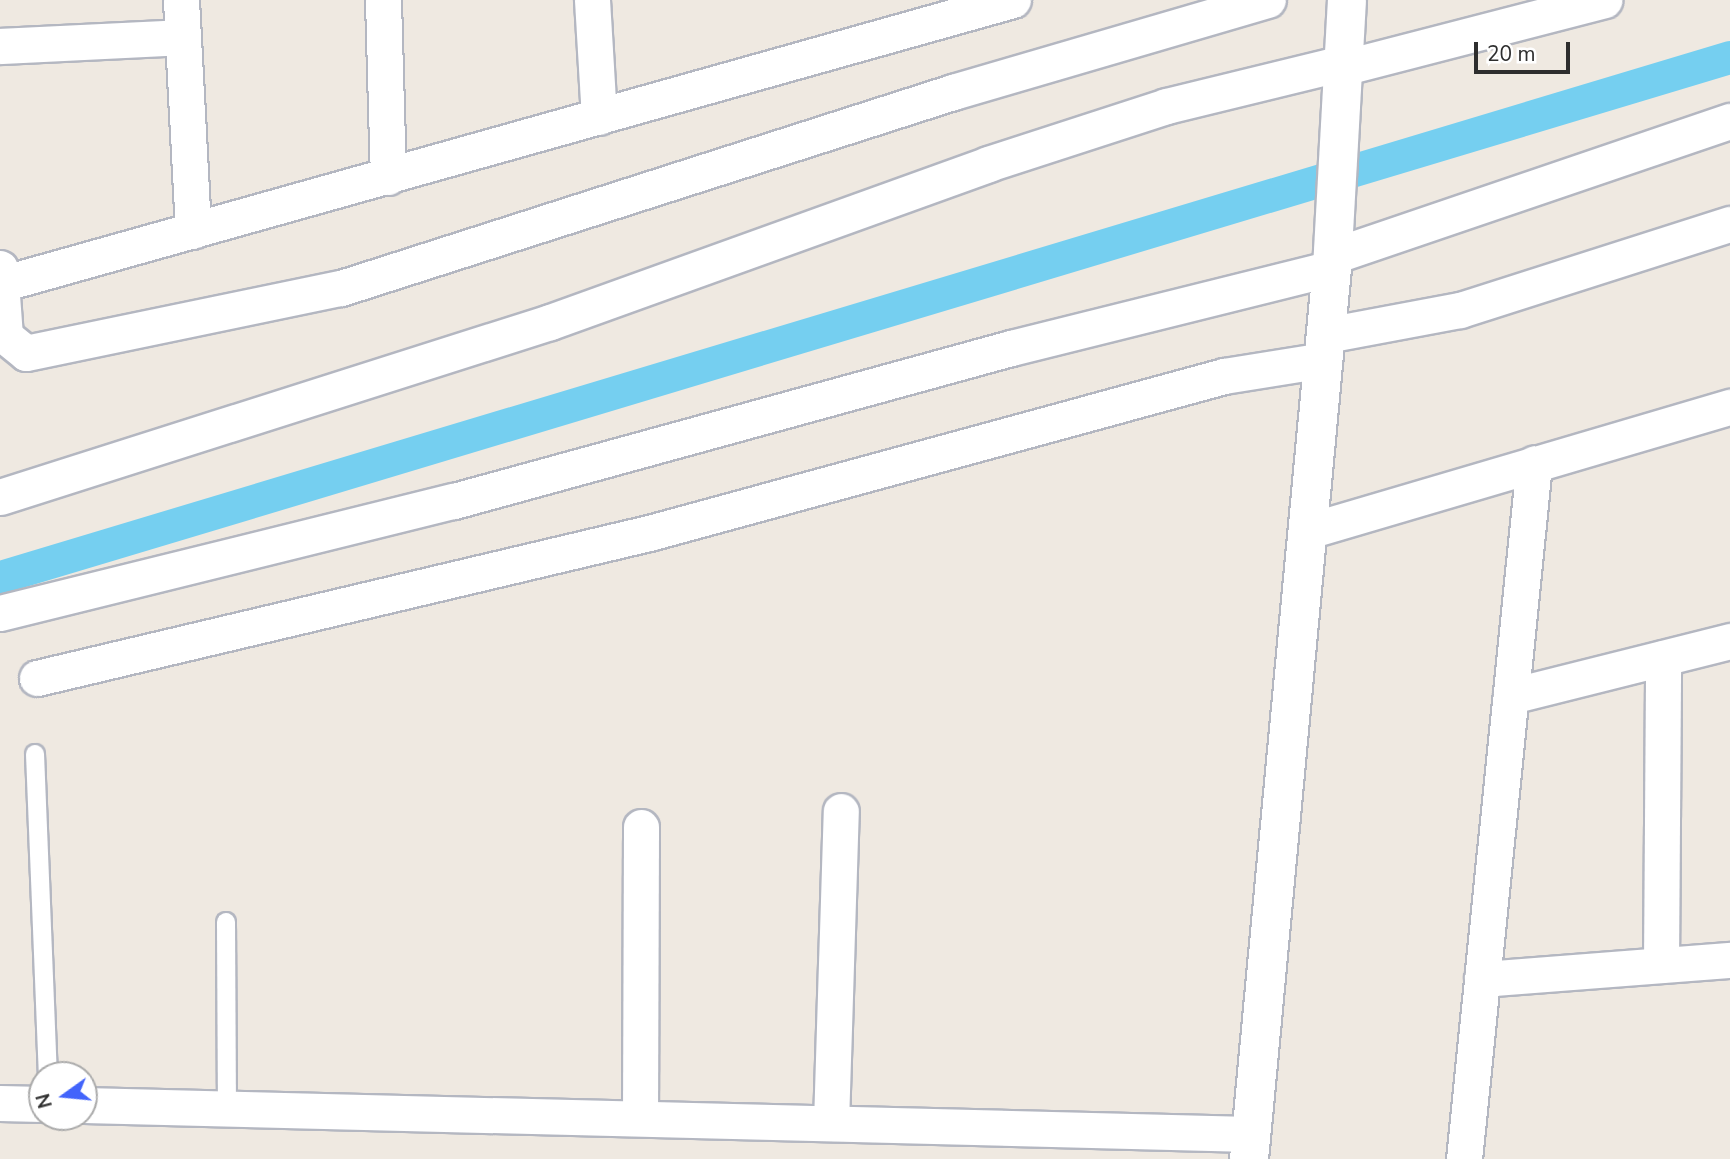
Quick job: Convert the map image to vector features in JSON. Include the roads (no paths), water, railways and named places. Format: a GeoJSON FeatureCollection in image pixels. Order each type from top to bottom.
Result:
{"type":"FeatureCollection","features":[{"type":"Feature","properties":{"kind":"street"},"geometry":{"type":"LineString","coordinates":[[181,0],[193,231]]}},
{"type":"Feature","properties":{"kind":"street"},"geometry":{"type":"LineString","coordinates":[[383,0],[388,177]]}},
{"type":"Feature","properties":{"kind":"street"},"geometry":{"type":"LineString","coordinates":[[592,0],[599,117]]}},
{"type":"Feature","properties":{"kind":"street"},"geometry":{"type":"LineString","coordinates":[[1013,0],[917,14],[599,117],[193,231],[1,276],[5,336],[26,353],[341,288],[953,92],[1268,0]]}},
{"type":"Feature","properties":{"kind":"street"},"geometry":{"type":"LineString","coordinates":[[98,1105],[831,1123],[1250,1146],[1325,347],[1347,0]]}},
{"type":"Feature","properties":{"kind":"street"},"geometry":{"type":"LineString","coordinates":[[0,497],[550,322],[1001,159],[1167,106],[1604,0]]}},
{"type":"Feature","properties":{"kind":"street"},"geometry":{"type":"LineString","coordinates":[[0,46],[183,37]]}},
{"type":"Feature","properties":{"kind":"street"},"geometry":{"type":"LineString","coordinates":[[0,613],[454,501],[1011,348],[1333,249],[1730,121]]}},
{"type":"Feature","properties":{"kind":"street"},"geometry":{"type":"LineString","coordinates":[[37,678],[649,533],[1460,310],[1730,224]]}},
{"type":"Feature","properties":{"kind":"street"},"geometry":{"type":"LineString","coordinates":[[1308,531],[1730,407]]}},
{"type":"Feature","properties":{"kind":"street"},"geometry":{"type":"LineString","coordinates":[[1464,1159],[1534,464]]}},
{"type":"Feature","properties":{"kind":"street"},"geometry":{"type":"LineString","coordinates":[[1511,696],[1730,641]]}},
{"type":"Feature","properties":{"kind":"street"},"geometry":{"type":"LineString","coordinates":[[1661,965],[1663,657]]}},
{"type":"Feature","properties":{"kind":"street"},"geometry":{"type":"LineString","coordinates":[[831,1123],[841,811]]}},
{"type":"Feature","properties":{"kind":"street"},"geometry":{"type":"LineString","coordinates":[[640,1118],[641,827]]}},
{"type":"Feature","properties":{"kind":"street"},"geometry":{"type":"LineString","coordinates":[[1482,979],[1730,960]]}},
{"type":"Feature","properties":{"kind":"street"},"geometry":{"type":"LineString","coordinates":[[0,1103],[28,1104]]}},
{"type":"Feature","properties":{"kind":"lane"},"geometry":{"type":"LineString","coordinates":[[35,754],[47,1061]]}},
{"type":"Feature","properties":{"kind":"lane"},"geometry":{"type":"LineString","coordinates":[[226,922],[227,1108]]}},
{"type":"Feature","properties":{"kind":"waterway"},"geometry":{"type":"LineString","coordinates":[[0,577],[1730,57]]}}]}
